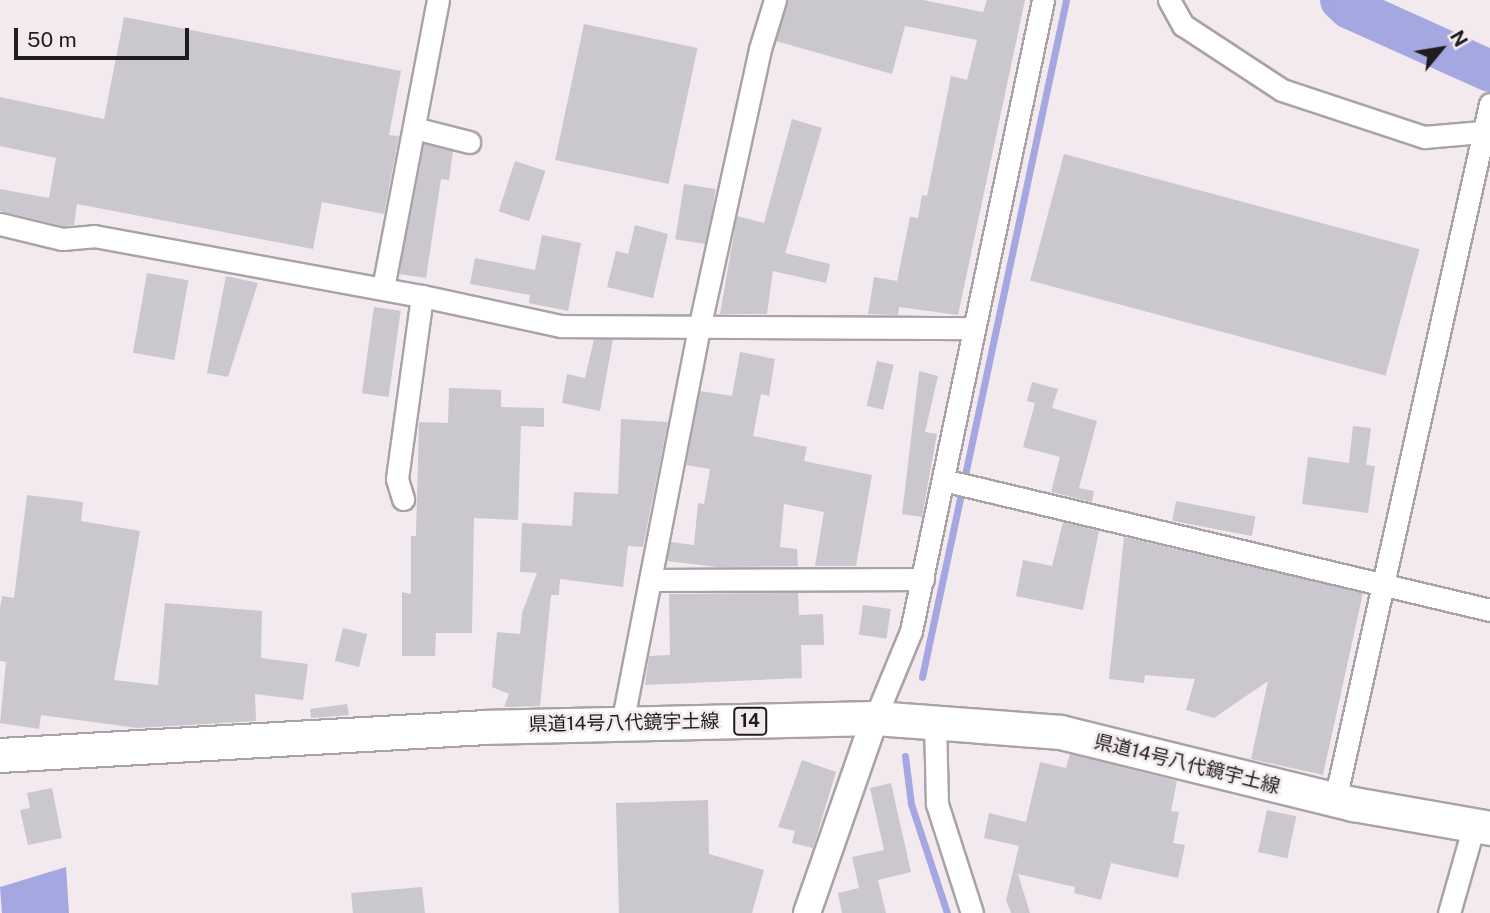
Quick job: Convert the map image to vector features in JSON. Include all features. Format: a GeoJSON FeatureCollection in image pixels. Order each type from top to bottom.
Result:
{"type":"FeatureCollection","features":[{"type":"Feature","properties":{"kind":"main road","name":"県道14号八代鏡宇土線"},"geometry":{"type":"LineString","coordinates":[[0,755],[397,731],[875,718],[1060,732],[1335,800],[1482,826]]}},
{"type":"Feature","properties":{"kind":"street"},"geometry":{"type":"LineString","coordinates":[[383,288],[438,0]]}},
{"type":"Feature","properties":{"kind":"street"},"geometry":{"type":"LineString","coordinates":[[622,723],[699,329],[760,49],[775,0]]}},
{"type":"Feature","properties":{"kind":"street"},"geometry":{"type":"LineString","coordinates":[[807,913],[875,718],[911,631],[946,481],[973,328],[1043,0]]}},
{"type":"Feature","properties":{"kind":"street"},"geometry":{"type":"LineString","coordinates":[[1169,0],[1183,24],[1282,90],[1424,137],[1482,132]]}},
{"type":"Feature","properties":{"kind":"street"},"geometry":{"type":"LineString","coordinates":[[1335,800],[1490,105]]}},
{"type":"Feature","properties":{"kind":"street"},"geometry":{"type":"LineString","coordinates":[[414,128],[468,142]]}},
{"type":"Feature","properties":{"kind":"street"},"geometry":{"type":"LineString","coordinates":[[0,224],[62,239],[94,236],[383,288],[561,326],[682,325],[699,329],[973,328]]}},
{"type":"Feature","properties":{"kind":"street"},"geometry":{"type":"LineString","coordinates":[[403,499],[397,479],[422,296]]}},
{"type":"Feature","properties":{"kind":"street"},"geometry":{"type":"LineString","coordinates":[[946,481],[1490,610]]}},
{"type":"Feature","properties":{"kind":"street"},"geometry":{"type":"LineString","coordinates":[[650,580],[923,579]]}},
{"type":"Feature","properties":{"kind":"street"},"geometry":{"type":"LineString","coordinates":[[935,722],[937,804],[972,913]]}},
{"type":"Feature","properties":{"kind":"street"},"geometry":{"type":"LineString","coordinates":[[1449,913],[1482,826]]}},
{"type":"Feature","properties":{"kind":"water"},"geometry":{"type":"Polygon","coordinates":[[[66,867],[69,913],[2,913],[0,887],[66,867]]]}},
{"type":"Feature","properties":{"kind":"building"},"geometry":{"type":"Polygon","coordinates":[[[788,0],[923,0],[983,12],[987,0],[1025,0],[958,315],[899,307],[898,315],[868,314],[874,277],[897,281],[910,217],[918,218],[922,195],[927,196],[951,76],[967,80],[977,40],[905,26],[892,74],[776,41],[788,0]]]}},
{"type":"Feature","properties":{"kind":"building"},"geometry":{"type":"Polygon","coordinates":[[[124,17],[401,71],[389,135],[399,136],[384,214],[322,202],[313,249],[77,204],[74,225],[63,226],[0,211],[0,189],[49,198],[56,158],[0,146],[0,97],[104,119],[124,17]]]}},
{"type":"Feature","properties":{"kind":"building"},"geometry":{"type":"Polygon","coordinates":[[[584,24],[697,48],[669,184],[555,160],[584,24]]]}},
{"type":"Feature","properties":{"kind":"building"},"geometry":{"type":"Polygon","coordinates":[[[792,119],[822,128],[785,253],[830,264],[826,283],[773,271],[767,314],[720,314],[737,216],[764,223],[792,119]]]}},
{"type":"Feature","properties":{"kind":"building"},"geometry":{"type":"Polygon","coordinates":[[[424,144],[453,151],[449,180],[441,179],[426,278],[399,274],[424,144]]]}},
{"type":"Feature","properties":{"kind":"building"},"geometry":{"type":"Polygon","coordinates":[[[1064,154],[1419,249],[1386,376],[1030,281],[1064,154]]]}},
{"type":"Feature","properties":{"kind":"building"},"geometry":{"type":"Polygon","coordinates":[[[515,161],[545,171],[529,221],[499,211],[515,161]]]}},
{"type":"Feature","properties":{"kind":"building"},"geometry":{"type":"Polygon","coordinates":[[[684,184],[716,189],[707,244],[675,239],[684,184]]]}},
{"type":"Feature","properties":{"kind":"building"},"geometry":{"type":"Polygon","coordinates":[[[635,225],[668,234],[653,298],[607,287],[616,251],[628,254],[635,225]]]}},
{"type":"Feature","properties":{"kind":"building"},"geometry":{"type":"Polygon","coordinates":[[[542,235],[581,243],[568,311],[529,303],[530,295],[470,284],[475,258],[535,270],[542,235]]]}},
{"type":"Feature","properties":{"kind":"building"},"geometry":{"type":"Polygon","coordinates":[[[147,273],[188,280],[174,360],[133,353],[147,273]]]}},
{"type":"Feature","properties":{"kind":"building"},"geometry":{"type":"Polygon","coordinates":[[[226,276],[258,283],[228,377],[207,373],[226,276]]]}},
{"type":"Feature","properties":{"kind":"building"},"geometry":{"type":"Polygon","coordinates":[[[374,307],[401,311],[389,397],[362,393],[374,307]]]}},
{"type":"Feature","properties":{"kind":"building"},"geometry":{"type":"Polygon","coordinates":[[[594,339],[613,339],[600,411],[562,403],[567,374],[585,378],[594,339]]]}},
{"type":"Feature","properties":{"kind":"building"},"geometry":{"type":"Polygon","coordinates":[[[740,352],[775,359],[769,396],[761,394],[753,436],[807,447],[804,461],[872,475],[856,566],[815,566],[824,512],[784,504],[780,547],[797,549],[798,566],[717,567],[667,561],[671,542],[694,545],[698,503],[704,504],[710,469],[686,465],[700,391],[732,396],[740,352]]]}},
{"type":"Feature","properties":{"kind":"building"},"geometry":{"type":"Polygon","coordinates":[[[877,361],[894,365],[883,410],[867,406],[877,361]]]}},
{"type":"Feature","properties":{"kind":"building"},"geometry":{"type":"Polygon","coordinates":[[[919,371],[938,376],[925,432],[937,434],[922,517],[902,514],[919,371]]]}},
{"type":"Feature","properties":{"kind":"building"},"geometry":{"type":"Polygon","coordinates":[[[1032,382],[1058,389],[1052,408],[1097,421],[1079,488],[1094,491],[1092,502],[1051,492],[1060,457],[1023,447],[1035,403],[1027,401],[1032,382]]]}},
{"type":"Feature","properties":{"kind":"building"},"geometry":{"type":"Polygon","coordinates":[[[449,388],[501,390],[501,407],[544,408],[544,427],[521,426],[518,520],[474,518],[472,633],[436,633],[435,656],[402,656],[402,592],[411,594],[411,536],[416,536],[419,422],[448,423],[449,388]]]}},
{"type":"Feature","properties":{"kind":"building"},"geometry":{"type":"Polygon","coordinates":[[[621,419],[668,422],[643,547],[628,546],[623,587],[560,579],[559,595],[551,595],[540,706],[504,707],[509,694],[492,687],[497,632],[520,634],[522,613],[537,573],[520,572],[522,523],[572,526],[574,492],[618,494],[621,419]]]}},
{"type":"Feature","properties":{"kind":"building"},"geometry":{"type":"Polygon","coordinates":[[[1353,426],[1371,428],[1366,465],[1375,466],[1368,513],[1302,504],[1308,457],[1349,463],[1353,426]]]}},
{"type":"Feature","properties":{"kind":"building"},"geometry":{"type":"Polygon","coordinates":[[[27,495],[83,502],[81,521],[140,531],[114,680],[158,685],[165,603],[262,611],[261,658],[308,664],[303,700],[255,694],[256,721],[137,728],[41,715],[39,729],[0,723],[6,662],[0,661],[0,608],[2,596],[14,598],[27,495]]]}},
{"type":"Feature","properties":{"kind":"building"},"geometry":{"type":"Polygon","coordinates":[[[1176,501],[1256,516],[1252,536],[1172,521],[1176,501]]]}},
{"type":"Feature","properties":{"kind":"building"},"geometry":{"type":"Polygon","coordinates":[[[1063,522],[1099,531],[1083,610],[1016,596],[1023,560],[1052,566],[1063,522]]]}},
{"type":"Feature","properties":{"kind":"building"},"geometry":{"type":"Polygon","coordinates":[[[1124,537],[1363,593],[1323,775],[1251,759],[1268,681],[1214,718],[1186,710],[1195,679],[1145,675],[1144,683],[1109,679],[1124,537]]]}},
{"type":"Feature","properties":{"kind":"building"},"geometry":{"type":"Polygon","coordinates":[[[798,593],[799,615],[823,614],[824,645],[801,645],[802,678],[645,685],[649,656],[670,655],[669,594],[798,593]]]}},
{"type":"Feature","properties":{"kind":"building"},"geometry":{"type":"Polygon","coordinates":[[[863,605],[891,609],[887,639],[859,635],[863,605]]]}},
{"type":"Feature","properties":{"kind":"building"},"geometry":{"type":"Polygon","coordinates":[[[343,628],[367,634],[359,667],[335,661],[343,628]]]}},
{"type":"Feature","properties":{"kind":"building"},"geometry":{"type":"Polygon","coordinates":[[[347,704],[349,715],[311,718],[310,709],[347,704]]]}},
{"type":"Feature","properties":{"kind":"building"},"geometry":{"type":"Polygon","coordinates":[[[1070,754],[1177,781],[1171,811],[1179,812],[1173,843],[1185,845],[1178,878],[1111,863],[1101,900],[1074,893],[1075,887],[1018,874],[1030,913],[1011,913],[1006,900],[1019,846],[984,838],[989,813],[1026,822],[1040,762],[1066,768],[1070,754]]]}},
{"type":"Feature","properties":{"kind":"building"},"geometry":{"type":"Polygon","coordinates":[[[802,760],[836,772],[813,848],[792,843],[795,831],[778,827],[802,760]]]}},
{"type":"Feature","properties":{"kind":"building"},"geometry":{"type":"Polygon","coordinates":[[[891,783],[911,872],[878,880],[886,913],[842,913],[838,893],[859,888],[852,857],[884,850],[870,788],[891,783]]]}},
{"type":"Feature","properties":{"kind":"building"},"geometry":{"type":"Polygon","coordinates":[[[52,788],[62,838],[28,845],[20,810],[30,808],[27,793],[52,788]]]}},
{"type":"Feature","properties":{"kind":"building"},"geometry":{"type":"Polygon","coordinates":[[[708,800],[709,854],[764,870],[752,913],[619,913],[616,803],[708,800]]]}},
{"type":"Feature","properties":{"kind":"building"},"geometry":{"type":"Polygon","coordinates":[[[1267,810],[1296,816],[1287,858],[1258,852],[1267,810]]]}},
{"type":"Feature","properties":{"kind":"building"},"geometry":{"type":"Polygon","coordinates":[[[422,887],[425,913],[353,913],[351,893],[422,887]]]}},
{"type":"Feature","properties":{"kind":"waterway"},"geometry":{"type":"LineString","coordinates":[[922,677],[1066,0]]}},
{"type":"Feature","properties":{"kind":"waterway"},"geometry":{"type":"LineString","coordinates":[[1341,0],[1350,8],[1490,71]]}},
{"type":"Feature","properties":{"kind":"waterway"},"geometry":{"type":"LineString","coordinates":[[905,756],[911,804],[947,913]]}}]}
